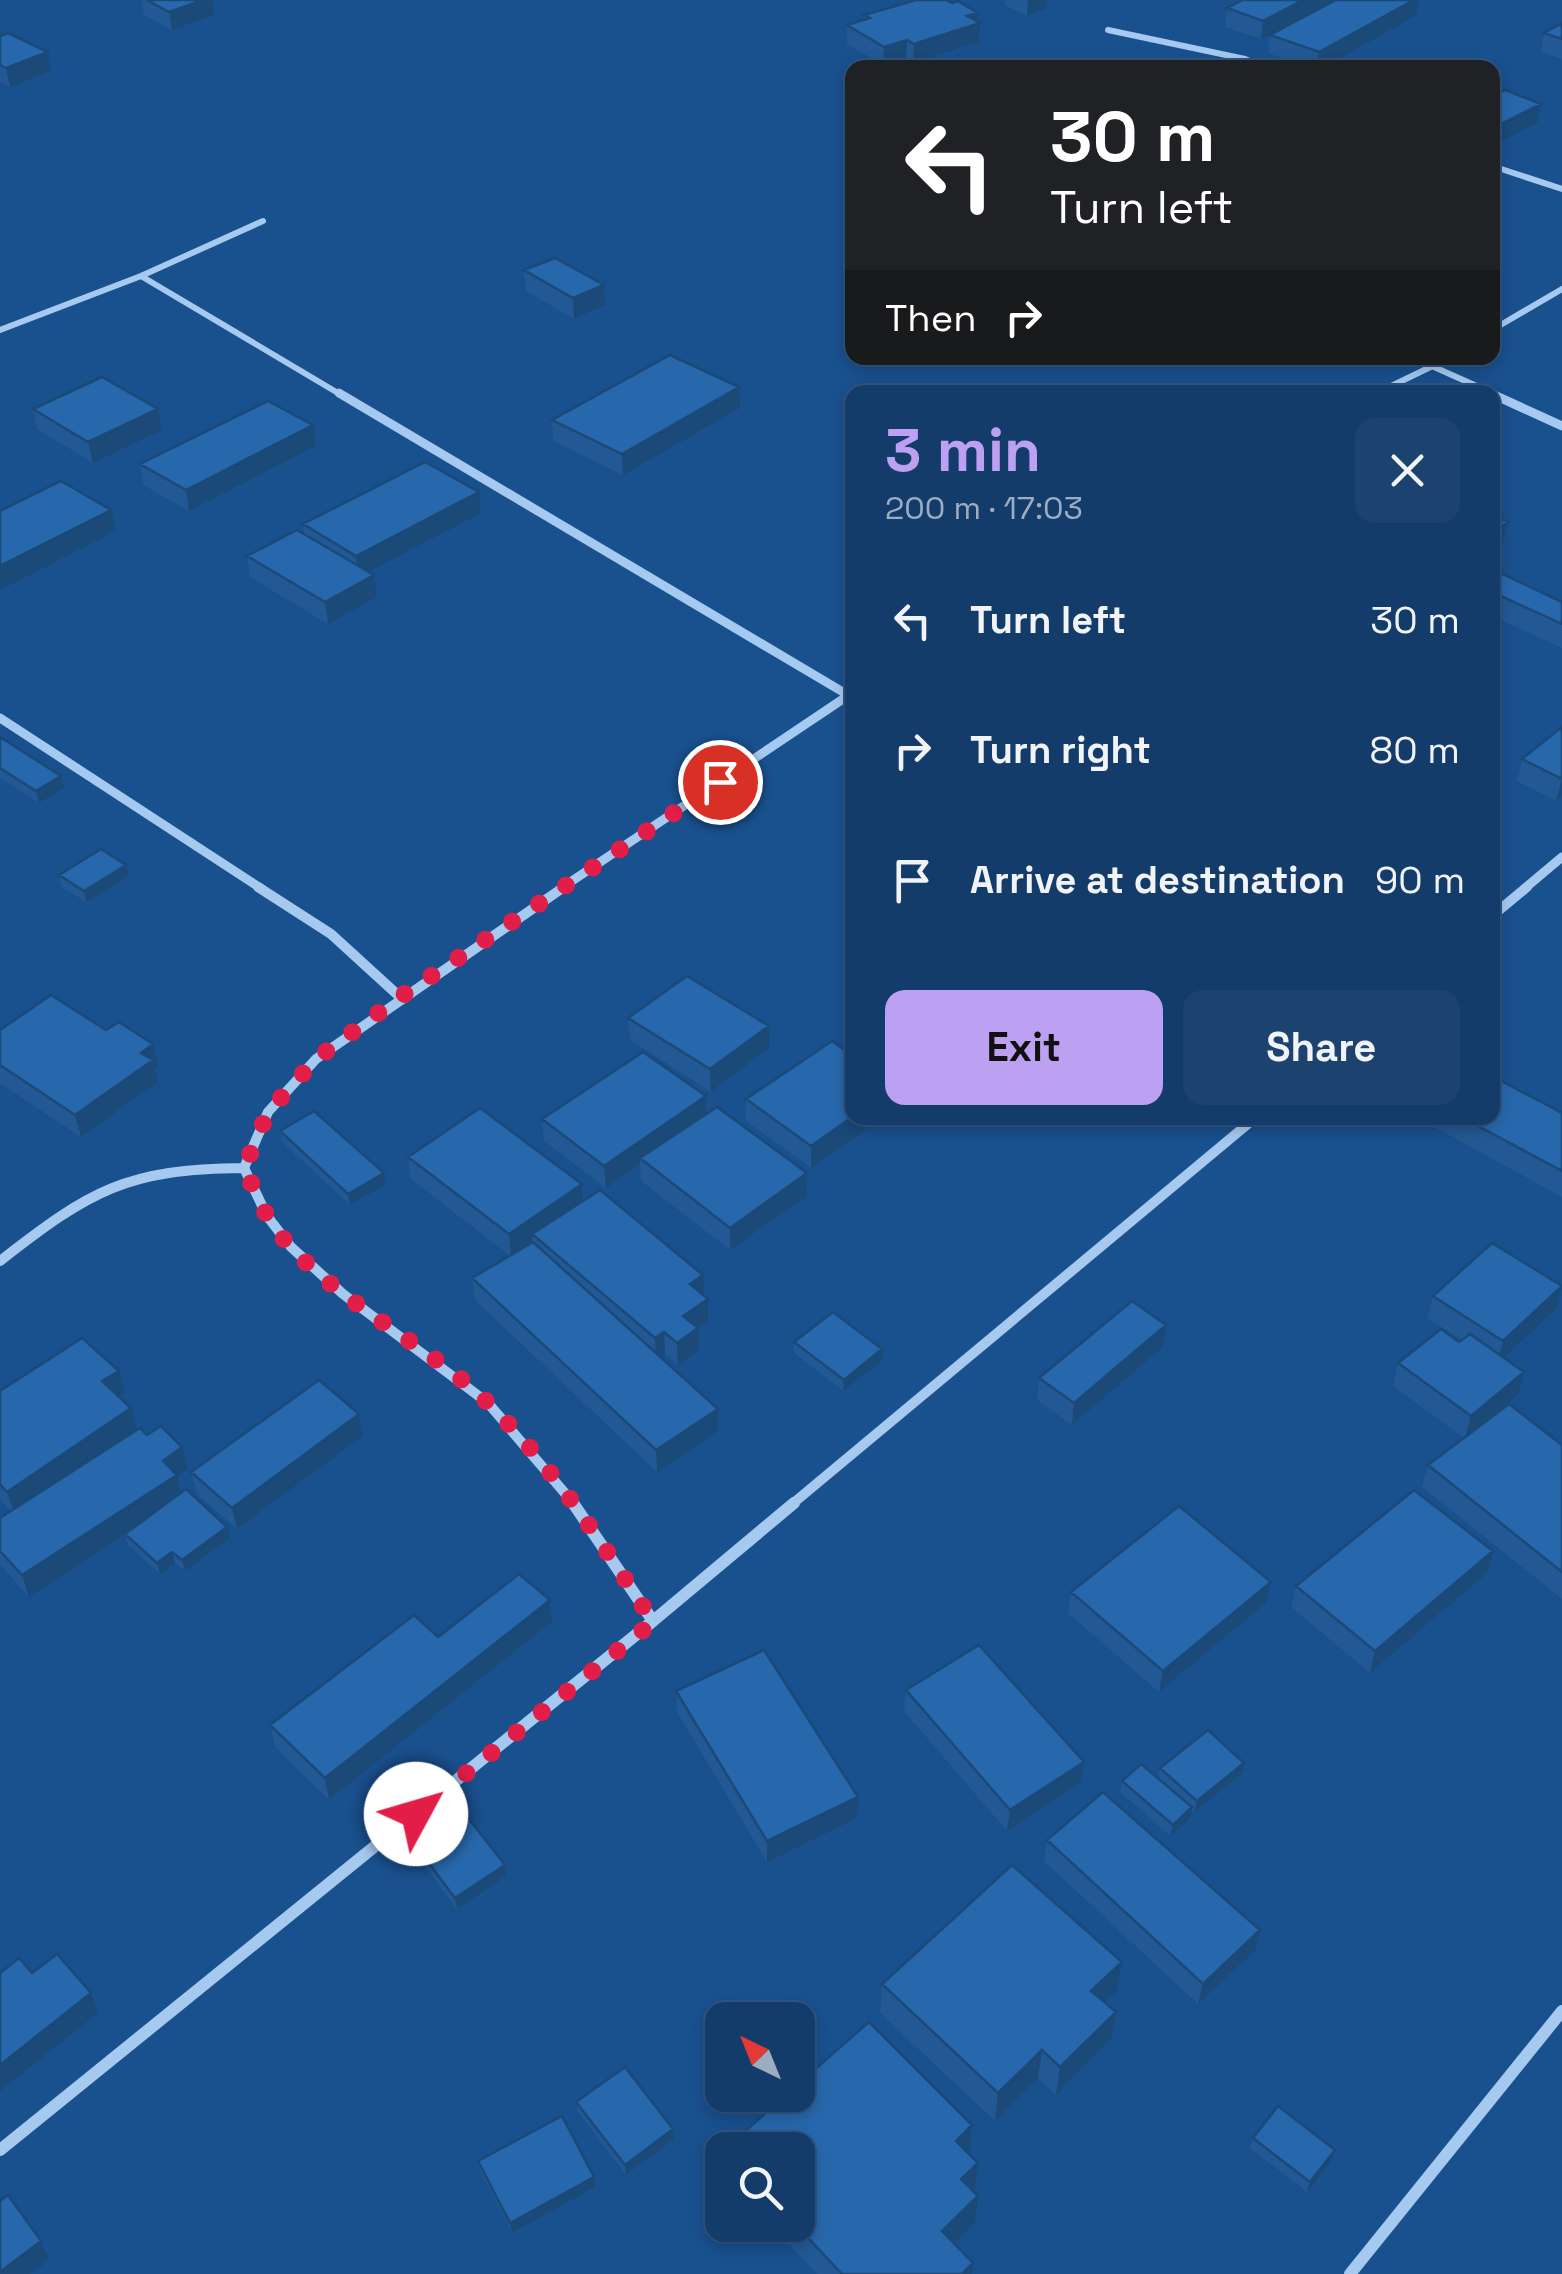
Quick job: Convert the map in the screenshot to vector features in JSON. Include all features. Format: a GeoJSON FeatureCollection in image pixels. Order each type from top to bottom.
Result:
{"type":"FeatureCollection","features":[{"type":"Feature","properties":{"kind":"street"},"geometry":{"type":"LineString","coordinates":[[1108,30],[1246,60]]}},
{"type":"Feature","properties":{"kind":"street"},"geometry":{"type":"LineString","coordinates":[[1500,169],[1562,189]]}},
{"type":"Feature","properties":{"kind":"street"},"geometry":{"type":"LineString","coordinates":[[0,330],[141,276],[263,221]]}},
{"type":"Feature","properties":{"kind":"street"},"geometry":{"type":"LineString","coordinates":[[141,276],[845,691]]}},
{"type":"Feature","properties":{"kind":"street"},"geometry":{"type":"LineString","coordinates":[[1500,325],[1562,289]]}},
{"type":"Feature","properties":{"kind":"street"},"geometry":{"type":"LineString","coordinates":[[1394,385],[1438,365]]}},
{"type":"Feature","properties":{"kind":"street"},"geometry":{"type":"LineString","coordinates":[[1434,367],[1473,385]]}},
{"type":"Feature","properties":{"kind":"street"},"geometry":{"type":"LineString","coordinates":[[1500,397],[1562,426]]}},
{"type":"Feature","properties":{"kind":"street"},"geometry":{"type":"LineString","coordinates":[[653,1622],[563,1486],[500,1416],[408,1338],[317,1273],[272,1224],[244,1168],[268,1112],[316,1059],[400,997],[845,697]]}},
{"type":"Feature","properties":{"kind":"street"},"geometry":{"type":"LineString","coordinates":[[0,718],[331,934],[400,997]]}},
{"type":"Feature","properties":{"kind":"street"},"geometry":{"type":"LineString","coordinates":[[1500,909],[1561,859]]}},
{"type":"Feature","properties":{"kind":"street"},"geometry":{"type":"LineString","coordinates":[[0,2150],[653,1622],[1247,1125]]}},
{"type":"Feature","properties":{"kind":"street"},"geometry":{"type":"LineString","coordinates":[[0,1261],[48,1224],[108,1186],[188,1168],[244,1168]]}},
{"type":"Feature","properties":{"kind":"street"},"geometry":{"type":"LineString","coordinates":[[1350,2274],[1562,2011]]}},
{"type":"Feature","properties":{"kind":"building"},"geometry":{"type":"Polygon","coordinates":[[[147,0],[203,0],[169,12],[147,0]]]}},
{"type":"Feature","properties":{"kind":"building"},"geometry":{"type":"Polygon","coordinates":[[[916,0],[958,1],[978,13],[967,16],[980,23],[914,44],[907,40],[884,47],[847,25],[870,18],[864,15],[916,0]]]}},
{"type":"Feature","properties":{"kind":"building"},"geometry":{"type":"Polygon","coordinates":[[[1243,0],[1303,0],[1263,21],[1227,8],[1243,0]]]}},
{"type":"Feature","properties":{"kind":"building"},"geometry":{"type":"Polygon","coordinates":[[[1336,0],[1414,0],[1319,52],[1270,35],[1336,0]]]}},
{"type":"Feature","properties":{"kind":"building"},"geometry":{"type":"Polygon","coordinates":[[[1562,23],[1562,39],[1544,33],[1562,23]]]}},
{"type":"Feature","properties":{"kind":"building"},"geometry":{"type":"Polygon","coordinates":[[[8,33],[48,52],[6,68],[0,65],[0,36],[8,33]]]}},
{"type":"Feature","properties":{"kind":"building"},"geometry":{"type":"Polygon","coordinates":[[[1505,90],[1541,104],[1500,124],[1500,92],[1505,90]]]}},
{"type":"Feature","properties":{"kind":"building"},"geometry":{"type":"Polygon","coordinates":[[[555,258],[604,285],[573,298],[524,270],[555,258]]]}},
{"type":"Feature","properties":{"kind":"building"},"geometry":{"type":"Polygon","coordinates":[[[670,355],[739,387],[622,454],[552,420],[670,355]]]}},
{"type":"Feature","properties":{"kind":"building"},"geometry":{"type":"Polygon","coordinates":[[[102,377],[158,409],[88,442],[33,409],[102,377]]]}},
{"type":"Feature","properties":{"kind":"building"},"geometry":{"type":"Polygon","coordinates":[[[268,401],[313,425],[186,490],[140,464],[268,401]]]}},
{"type":"Feature","properties":{"kind":"building"},"geometry":{"type":"Polygon","coordinates":[[[425,462],[479,492],[356,556],[303,524],[425,462]]]}},
{"type":"Feature","properties":{"kind":"building"},"geometry":{"type":"Polygon","coordinates":[[[61,481],[111,510],[0,566],[0,511],[61,481]]]}},
{"type":"Feature","properties":{"kind":"building"},"geometry":{"type":"Polygon","coordinates":[[[297,530],[374,575],[325,602],[247,556],[297,530]]]}},
{"type":"Feature","properties":{"kind":"building"},"geometry":{"type":"Polygon","coordinates":[[[1500,573],[1562,602],[1562,624],[1500,596],[1500,573]]]}},
{"type":"Feature","properties":{"kind":"building"},"geometry":{"type":"Polygon","coordinates":[[[1562,727],[1562,779],[1522,759],[1562,727]]]}},
{"type":"Feature","properties":{"kind":"building"},"geometry":{"type":"Polygon","coordinates":[[[0,737],[61,776],[36,791],[0,768],[0,737]]]}},
{"type":"Feature","properties":{"kind":"building"},"geometry":{"type":"Polygon","coordinates":[[[101,849],[126,865],[84,891],[59,875],[101,849]]]}},
{"type":"Feature","properties":{"kind":"building"},"geometry":{"type":"Polygon","coordinates":[[[687,976],[769,1026],[710,1069],[628,1018],[687,976]]]}},
{"type":"Feature","properties":{"kind":"building"},"geometry":{"type":"Polygon","coordinates":[[[51,995],[106,1030],[119,1022],[153,1044],[141,1053],[153,1060],[75,1115],[0,1065],[0,1030],[51,995]]]}},
{"type":"Feature","properties":{"kind":"building"},"geometry":{"type":"Polygon","coordinates":[[[832,1041],[845,1050],[845,1122],[811,1146],[746,1099],[832,1041]]]}},
{"type":"Feature","properties":{"kind":"building"},"geometry":{"type":"Polygon","coordinates":[[[643,1052],[706,1096],[604,1166],[542,1119],[643,1052]]]}},
{"type":"Feature","properties":{"kind":"building"},"geometry":{"type":"Polygon","coordinates":[[[1500,1080],[1562,1113],[1562,1171],[1476,1125],[1500,1125],[1500,1080]]]}},
{"type":"Feature","properties":{"kind":"building"},"geometry":{"type":"Polygon","coordinates":[[[717,1107],[807,1173],[730,1228],[640,1158],[717,1107]]]}},
{"type":"Feature","properties":{"kind":"building"},"geometry":{"type":"Polygon","coordinates":[[[480,1108],[582,1184],[509,1234],[408,1157],[480,1108]]]}},
{"type":"Feature","properties":{"kind":"building"},"geometry":{"type":"Polygon","coordinates":[[[314,1111],[384,1173],[348,1194],[280,1131],[314,1111]]]}},
{"type":"Feature","properties":{"kind":"building"},"geometry":{"type":"Polygon","coordinates":[[[600,1190],[703,1275],[690,1284],[708,1299],[683,1316],[698,1328],[677,1343],[664,1332],[655,1338],[532,1234],[600,1190]]]}},
{"type":"Feature","properties":{"kind":"building"},"geometry":{"type":"Polygon","coordinates":[[[533,1242],[718,1409],[656,1450],[472,1278],[533,1242]]]}},
{"type":"Feature","properties":{"kind":"building"},"geometry":{"type":"Polygon","coordinates":[[[1492,1243],[1562,1286],[1503,1341],[1433,1296],[1492,1243]]]}},
{"type":"Feature","properties":{"kind":"building"},"geometry":{"type":"Polygon","coordinates":[[[1132,1301],[1166,1325],[1074,1403],[1039,1378],[1132,1301]]]}},
{"type":"Feature","properties":{"kind":"building"},"geometry":{"type":"Polygon","coordinates":[[[833,1312],[882,1349],[844,1380],[794,1342],[833,1312]]]}},
{"type":"Feature","properties":{"kind":"building"},"geometry":{"type":"Polygon","coordinates":[[[1441,1329],[1459,1342],[1470,1334],[1524,1372],[1471,1416],[1398,1363],[1441,1329]]]}},
{"type":"Feature","properties":{"kind":"building"},"geometry":{"type":"Polygon","coordinates":[[[82,1338],[119,1371],[102,1381],[131,1408],[7,1492],[0,1484],[0,1391],[82,1338]]]}},
{"type":"Feature","properties":{"kind":"building"},"geometry":{"type":"Polygon","coordinates":[[[319,1380],[359,1414],[232,1508],[191,1472],[319,1380]]]}},
{"type":"Feature","properties":{"kind":"building"},"geometry":{"type":"Polygon","coordinates":[[[1509,1404],[1562,1445],[1562,1572],[1428,1465],[1509,1404]]]}},
{"type":"Feature","properties":{"kind":"building"},"geometry":{"type":"Polygon","coordinates":[[[161,1426],[182,1447],[163,1461],[177,1475],[22,1575],[0,1551],[0,1518],[140,1428],[147,1435],[161,1426]]]}},
{"type":"Feature","properties":{"kind":"building"},"geometry":{"type":"Polygon","coordinates":[[[186,1489],[227,1527],[182,1560],[172,1552],[157,1563],[125,1534],[186,1489]]]}},
{"type":"Feature","properties":{"kind":"building"},"geometry":{"type":"Polygon","coordinates":[[[1414,1490],[1493,1551],[1375,1651],[1296,1586],[1414,1490]]]}},
{"type":"Feature","properties":{"kind":"building"},"geometry":{"type":"Polygon","coordinates":[[[1179,1506],[1271,1582],[1163,1671],[1071,1592],[1179,1506]]]}},
{"type":"Feature","properties":{"kind":"building"},"geometry":{"type":"Polygon","coordinates":[[[519,1574],[550,1600],[325,1778],[270,1725],[414,1615],[438,1637],[519,1574]]]}},
{"type":"Feature","properties":{"kind":"building"},"geometry":{"type":"Polygon","coordinates":[[[979,1645],[1084,1762],[1010,1810],[906,1690],[979,1645]]]}},
{"type":"Feature","properties":{"kind":"building"},"geometry":{"type":"Polygon","coordinates":[[[764,1650],[858,1797],[767,1841],[676,1691],[764,1650]]]}},
{"type":"Feature","properties":{"kind":"building"},"geometry":{"type":"Polygon","coordinates":[[[1208,1730],[1244,1763],[1197,1801],[1160,1768],[1208,1730]]]}},
{"type":"Feature","properties":{"kind":"building"},"geometry":{"type":"Polygon","coordinates":[[[1141,1764],[1192,1807],[1173,1825],[1122,1781],[1141,1764]]]}},
{"type":"Feature","properties":{"kind":"building"},"geometry":{"type":"Polygon","coordinates":[[[1103,1792],[1260,1930],[1203,1984],[1047,1840],[1103,1792]]]}},
{"type":"Feature","properties":{"kind":"building"},"geometry":{"type":"Polygon","coordinates":[[[468,1818],[505,1865],[455,1898],[419,1850],[468,1818]]]}},
{"type":"Feature","properties":{"kind":"building"},"geometry":{"type":"Polygon","coordinates":[[[1012,1865],[1122,1962],[1091,1991],[1116,2012],[1060,2067],[1042,2050],[998,2093],[882,1984],[1012,1865]]]}},
{"type":"Feature","properties":{"kind":"building"},"geometry":{"type":"Polygon","coordinates":[[[57,1954],[91,1993],[0,2065],[0,1973],[19,1958],[32,1973],[57,1954]]]}},
{"type":"Feature","properties":{"kind":"building"},"geometry":{"type":"Polygon","coordinates":[[[869,2022],[972,2125],[956,2141],[978,2163],[961,2179],[978,2196],[942,2231],[973,2263],[962,2274],[842,2274],[812,2242],[815,2242],[815,2132],[744,2132],[767,2112],[815,2112],[815,2069],[869,2022]]]}},
{"type":"Feature","properties":{"kind":"building"},"geometry":{"type":"Polygon","coordinates":[[[625,2067],[673,2129],[625,2165],[576,2102],[625,2067]]]}},
{"type":"Feature","properties":{"kind":"building"},"geometry":{"type":"Polygon","coordinates":[[[1278,2106],[1335,2150],[1310,2182],[1253,2138],[1278,2106]]]}},
{"type":"Feature","properties":{"kind":"building"},"geometry":{"type":"Polygon","coordinates":[[[562,2116],[594,2177],[510,2223],[478,2161],[562,2116]]]}},
{"type":"Feature","properties":{"kind":"building"},"geometry":{"type":"Polygon","coordinates":[[[8,2195],[41,2241],[0,2272],[0,2201],[8,2195]]]}},
{"type":"Feature","properties":{"kind":"route"},"geometry":{"type":"LineString","coordinates":[[416,1814],[653,1622],[563,1486],[487,1402],[408,1338],[317,1273],[272,1224],[244,1168],[268,1112],[316,1059],[400,997],[720,782]]}}]}
